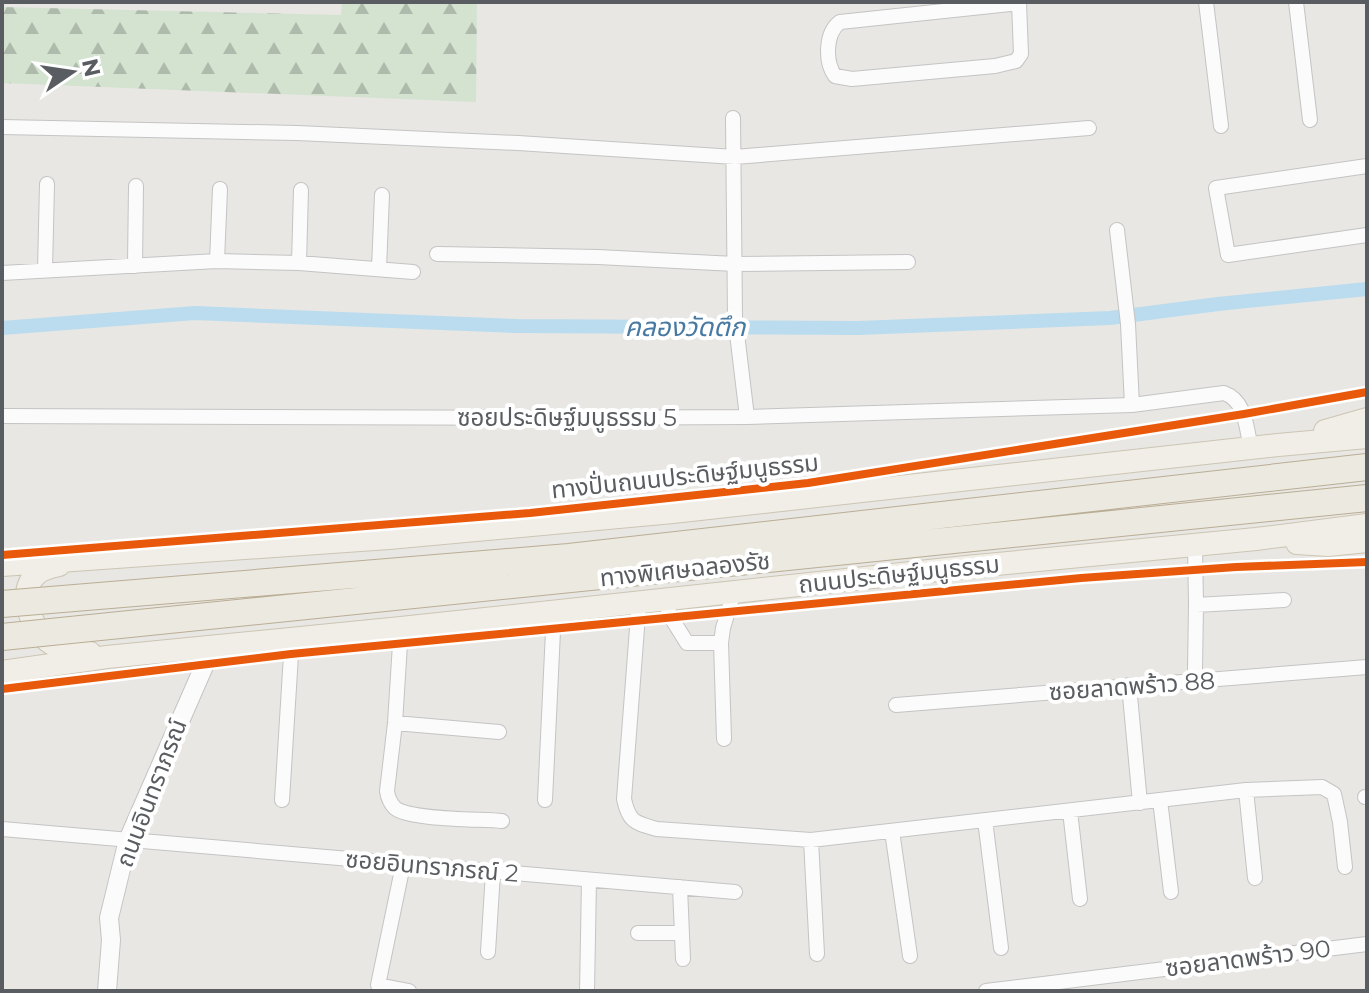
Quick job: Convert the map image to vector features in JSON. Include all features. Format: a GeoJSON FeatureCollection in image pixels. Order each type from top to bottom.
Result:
{"type":"FeatureCollection","features":[{"type":"Feature","properties":{"kind":"highway","name":"ทางพิเศษฉลองรัช"},"geometry":{"type":"LineString","coordinates":[[2,604],[569,557],[1367,467]]}},
{"type":"Feature","properties":{"kind":"highway","name":"ทางพิเศษฉลองรัช"},"geometry":{"type":"LineString","coordinates":[[2,637],[1367,498]]}},
{"type":"Feature","properties":{"kind":"main road"},"geometry":{"type":"LineString","coordinates":[[1278,445],[1367,419]]}},
{"type":"Feature","properties":{"kind":"main road"},"geometry":{"type":"LineString","coordinates":[[2,565],[389,538],[657,513],[1367,437]]}},
{"type":"Feature","properties":{"kind":"main road","name":"ถนนประดิษฐ์มนูธรรม"},"geometry":{"type":"LineString","coordinates":[[2,672],[107,657],[1367,525]]}},
{"type":"Feature","properties":{"kind":"main road"},"geometry":{"type":"LineString","coordinates":[[1256,539],[1319,545],[1367,541]]}},
{"type":"Feature","properties":{"kind":"main road"},"geometry":{"type":"LineString","coordinates":[[79,559],[38,572],[28,588],[30,615],[35,628],[55,646],[85,653],[129,652],[225,640],[244,643]]}},
{"type":"Feature","properties":{"kind":"street"},"geometry":{"type":"LineString","coordinates":[[1206,2],[1221,126]]}},
{"type":"Feature","properties":{"kind":"street"},"geometry":{"type":"LineString","coordinates":[[1296,2],[1310,120]]}},
{"type":"Feature","properties":{"kind":"street"},"geometry":{"type":"LineString","coordinates":[[1018,3],[1021,54],[1016,61],[995,66],[852,79],[835,76],[831,70],[830,34],[840,22],[1018,3]]}},
{"type":"Feature","properties":{"kind":"street"},"geometry":{"type":"LineString","coordinates":[[733,118],[735,317],[747,417]]}},
{"type":"Feature","properties":{"kind":"street"},"geometry":{"type":"LineString","coordinates":[[2,127],[297,133],[735,157],[1089,128]]}},
{"type":"Feature","properties":{"kind":"street"},"geometry":{"type":"LineString","coordinates":[[1367,166],[1216,188],[1228,255],[1367,235]]}},
{"type":"Feature","properties":{"kind":"street"},"geometry":{"type":"LineString","coordinates":[[45,270],[47,184]]}},
{"type":"Feature","properties":{"kind":"street"},"geometry":{"type":"LineString","coordinates":[[135,266],[136,186]]}},
{"type":"Feature","properties":{"kind":"street"},"geometry":{"type":"LineString","coordinates":[[217,261],[220,189]]}},
{"type":"Feature","properties":{"kind":"street"},"geometry":{"type":"LineString","coordinates":[[299,263],[301,190]]}},
{"type":"Feature","properties":{"kind":"street"},"geometry":{"type":"LineString","coordinates":[[379,269],[382,195]]}},
{"type":"Feature","properties":{"kind":"street"},"geometry":{"type":"LineString","coordinates":[[1117,230],[1128,324],[1132,405]]}},
{"type":"Feature","properties":{"kind":"street"},"geometry":{"type":"LineString","coordinates":[[437,254],[598,257],[735,264],[908,262]]}},
{"type":"Feature","properties":{"kind":"street"},"geometry":{"type":"LineString","coordinates":[[2,273],[217,261],[299,263],[413,272]]}},
{"type":"Feature","properties":{"kind":"street","name":"ซอยประดิษฐ์มนูธรรม 5"},"geometry":{"type":"LineString","coordinates":[[2,416],[747,417],[1132,405],[1224,393],[1235,397],[1242,409],[1251,448]]}},
{"type":"Feature","properties":{"kind":"street"},"geometry":{"type":"LineString","coordinates":[[1195,545],[1195,670]]}},
{"type":"Feature","properties":{"kind":"street"},"geometry":{"type":"LineString","coordinates":[[724,739],[721,643],[734,592]]}},
{"type":"Feature","properties":{"kind":"street"},"geometry":{"type":"LineString","coordinates":[[664,600],[687,643],[721,643]]}},
{"type":"Feature","properties":{"kind":"street"},"geometry":{"type":"LineString","coordinates":[[1196,605],[1284,600]]}},
{"type":"Feature","properties":{"kind":"street"},"geometry":{"type":"LineString","coordinates":[[639,602],[624,799],[627,813],[638,824],[657,829],[811,840],[1246,790],[1322,787],[1334,794],[1345,867]]}},
{"type":"Feature","properties":{"kind":"street"},"geometry":{"type":"LineString","coordinates":[[545,800],[554,610]]}},
{"type":"Feature","properties":{"kind":"street"},"geometry":{"type":"LineString","coordinates":[[401,628],[387,791],[389,801],[397,810],[418,816],[502,821]]}},
{"type":"Feature","properties":{"kind":"street"},"geometry":{"type":"LineString","coordinates":[[282,800],[292,639]]}},
{"type":"Feature","properties":{"kind":"street","name":"ถนนอินทราภรณ์"},"geometry":{"type":"LineString","coordinates":[[107,991],[111,940],[109,918],[128,840],[210,647]]}},
{"type":"Feature","properties":{"kind":"street","name":"ซอยลาดพร้าว 88"},"geometry":{"type":"LineString","coordinates":[[896,705],[1367,667]]}},
{"type":"Feature","properties":{"kind":"street"},"geometry":{"type":"LineString","coordinates":[[1129,685],[1140,803]]}},
{"type":"Feature","properties":{"kind":"street"},"geometry":{"type":"LineString","coordinates":[[395,723],[499,732]]}},
{"type":"Feature","properties":{"kind":"street"},"geometry":{"type":"LineString","coordinates":[[1246,790],[1255,878]]}},
{"type":"Feature","properties":{"kind":"street"},"geometry":{"type":"LineString","coordinates":[[1160,800],[1171,892]]}},
{"type":"Feature","properties":{"kind":"street"},"geometry":{"type":"LineString","coordinates":[[1070,811],[1080,899]]}},
{"type":"Feature","properties":{"kind":"street"},"geometry":{"type":"LineString","coordinates":[[985,820],[1001,948]]}},
{"type":"Feature","properties":{"kind":"street","name":"ซอยอินทราภรณ์ 2"},"geometry":{"type":"LineString","coordinates":[[2,829],[735,892]]}},
{"type":"Feature","properties":{"kind":"street"},"geometry":{"type":"LineString","coordinates":[[892,831],[910,956]]}},
{"type":"Feature","properties":{"kind":"street"},"geometry":{"type":"LineString","coordinates":[[811,840],[817,954]]}},
{"type":"Feature","properties":{"kind":"street"},"geometry":{"type":"LineString","coordinates":[[403,865],[378,985],[409,991]]}},
{"type":"Feature","properties":{"kind":"street"},"geometry":{"type":"LineString","coordinates":[[488,952],[493,872]]}},
{"type":"Feature","properties":{"kind":"street"},"geometry":{"type":"LineString","coordinates":[[587,991],[589,880]]}},
{"type":"Feature","properties":{"kind":"street"},"geometry":{"type":"LineString","coordinates":[[680,887],[683,959]]}},
{"type":"Feature","properties":{"kind":"street"},"geometry":{"type":"LineString","coordinates":[[638,933],[682,933]]}},
{"type":"Feature","properties":{"kind":"street","name":"ซอยลาดพร้าว 90"},"geometry":{"type":"LineString","coordinates":[[986,991],[1367,944]]}},
{"type":"Feature","properties":{"kind":"green space"},"geometry":{"type":"Polygon","coordinates":[[[342,2],[477,2],[476,102],[2,83],[2,7],[341,15],[342,2]]]}},
{"type":"Feature","properties":{"kind":"waterway","name":"คลองวัดตึก"},"geometry":{"type":"LineString","coordinates":[[2,328],[195,313],[517,326],[858,328],[1110,318],[1367,289]]}},
{"type":"Feature","properties":{"kind":"cycle path","name":"ทางปั่นถนนประดิษฐ์มนูธรรม"},"geometry":{"type":"LineString","coordinates":[[2,555],[530,513],[808,483],[1367,392]]}},
{"type":"Feature","properties":{"kind":"cycle path"},"geometry":{"type":"LineString","coordinates":[[2,689],[291,654],[1081,578],[1367,562]]}}]}
